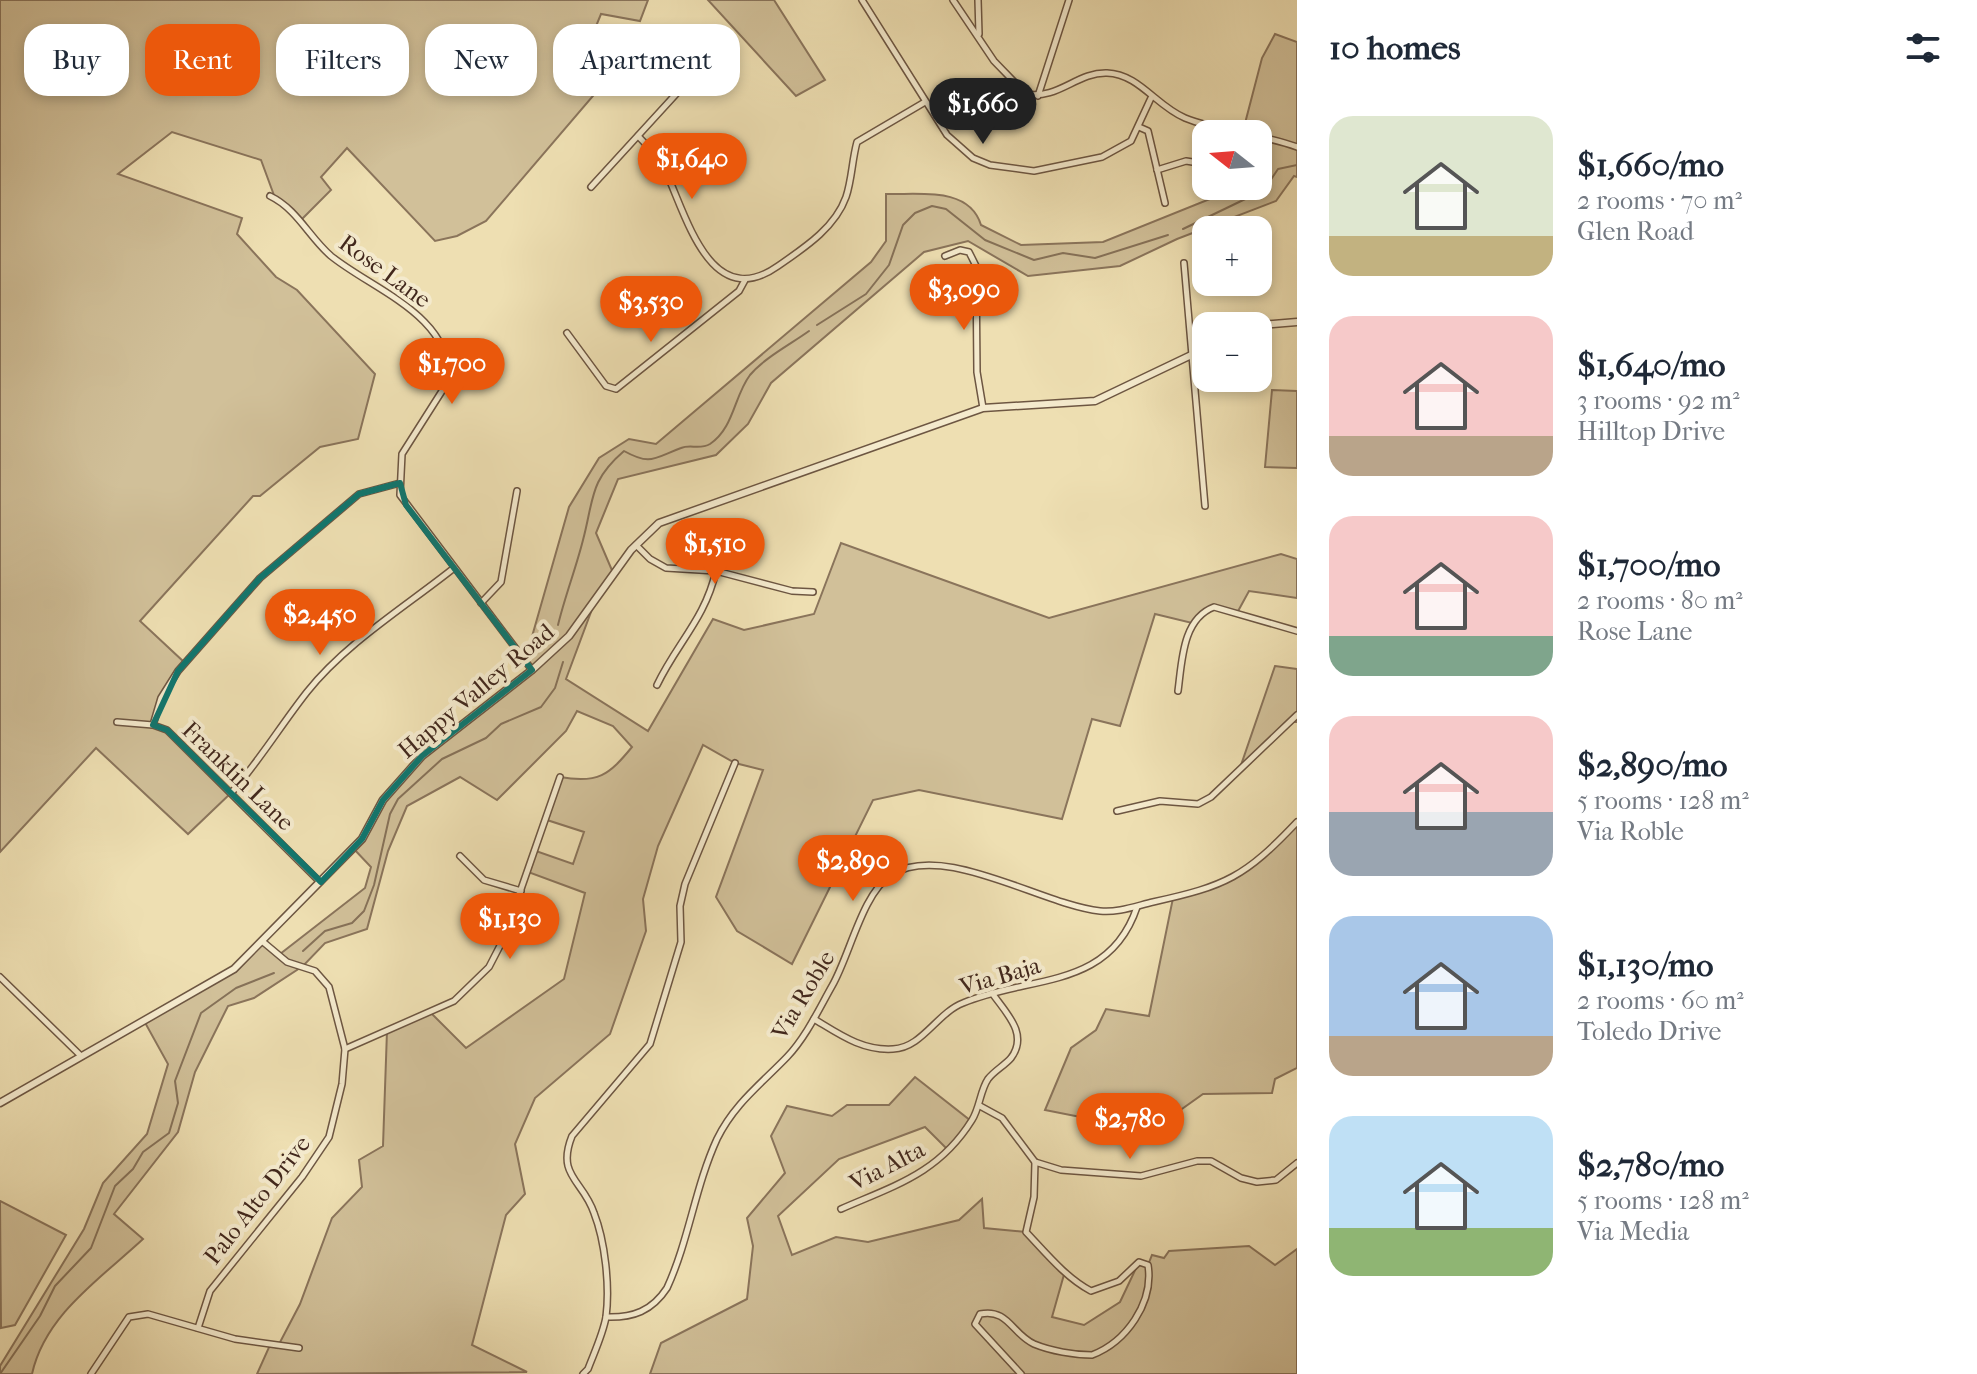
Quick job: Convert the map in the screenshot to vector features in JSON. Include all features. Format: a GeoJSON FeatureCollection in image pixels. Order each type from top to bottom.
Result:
{"type":"FeatureCollection","features":[{"type":"Feature","properties":{"kind":"street"},"geometry":{"type":"LineString","coordinates":[[862,0],[947,135],[973,158],[1017,172],[1102,157],[1131,141],[1151,98]]}},
{"type":"Feature","properties":{"kind":"street"},"geometry":{"type":"LineString","coordinates":[[953,0],[1017,88],[1038,96],[1059,92],[1104,73],[1131,78],[1151,98],[1186,118],[1253,132],[1297,147]]}},
{"type":"Feature","properties":{"kind":"street"},"geometry":{"type":"LineString","coordinates":[[978,0],[979,34]]}},
{"type":"Feature","properties":{"kind":"street"},"geometry":{"type":"LineString","coordinates":[[1038,96],[1069,0]]}},
{"type":"Feature","properties":{"kind":"street"},"geometry":{"type":"LineString","coordinates":[[591,187],[674,96]]}},
{"type":"Feature","properties":{"kind":"street"},"geometry":{"type":"LineString","coordinates":[[638,136],[664,169],[680,209],[711,261],[731,279],[745,280],[771,271],[827,226],[847,194],[857,142],[925,102]]}},
{"type":"Feature","properties":{"kind":"street"},"geometry":{"type":"LineString","coordinates":[[1139,127],[1148,131],[1165,203]]}},
{"type":"Feature","properties":{"kind":"street"},"geometry":{"type":"LineString","coordinates":[[1157,170],[1192,162]]}},
{"type":"Feature","properties":{"kind":"street","name":"Rose Lane"},"geometry":{"type":"LineString","coordinates":[[270,196],[288,207],[332,257],[430,327],[444,351],[449,365],[449,380],[402,454],[400,483]]}},
{"type":"Feature","properties":{"kind":"street"},"geometry":{"type":"LineString","coordinates":[[945,256],[960,250],[969,252],[976,266],[977,372],[983,408]]}},
{"type":"Feature","properties":{"kind":"street"},"geometry":{"type":"LineString","coordinates":[[1184,263],[1192,346]]}},
{"type":"Feature","properties":{"kind":"street"},"geometry":{"type":"LineString","coordinates":[[567,333],[606,386],[616,389],[739,291],[745,280]]}},
{"type":"Feature","properties":{"kind":"street"},"geometry":{"type":"LineString","coordinates":[[1272,324],[1297,322]]}},
{"type":"Feature","properties":{"kind":"street","name":"Happy Valley Road"},"geometry":{"type":"LineString","coordinates":[[0,1103],[234,969],[362,839],[383,800],[422,756],[532,670],[569,636],[636,545],[659,523],[983,408],[1095,401],[1192,356]]}},
{"type":"Feature","properties":{"kind":"street"},"geometry":{"type":"LineString","coordinates":[[1196,392],[1205,506]]}},
{"type":"Feature","properties":{"kind":"street"},"geometry":{"type":"LineString","coordinates":[[153,725],[161,698],[178,671],[260,578],[359,494],[400,483],[406,505],[532,670]]}},
{"type":"Feature","properties":{"kind":"street"},"geometry":{"type":"LineString","coordinates":[[481,603],[501,582],[517,491]]}},
{"type":"Feature","properties":{"kind":"street"},"geometry":{"type":"LineString","coordinates":[[636,545],[650,559],[666,568],[716,571],[792,591],[813,592]]}},
{"type":"Feature","properties":{"kind":"street"},"geometry":{"type":"LineString","coordinates":[[232,792],[260,760],[307,692],[337,661],[454,568]]}},
{"type":"Feature","properties":{"kind":"street"},"geometry":{"type":"LineString","coordinates":[[657,685],[696,625],[709,599],[716,571]]}},
{"type":"Feature","properties":{"kind":"street"},"geometry":{"type":"LineString","coordinates":[[1178,691],[1192,623],[1204,611],[1214,607],[1297,631]]}},
{"type":"Feature","properties":{"kind":"street"},"geometry":{"type":"LineString","coordinates":[[1117,811],[1160,801],[1198,804],[1211,797],[1297,715]]}},
{"type":"Feature","properties":{"kind":"street","name":"Franklin Lane"},"geometry":{"type":"LineString","coordinates":[[117,722],[153,725],[167,730],[321,882]]}},
{"type":"Feature","properties":{"kind":"street"},"geometry":{"type":"LineString","coordinates":[[583,1374],[588,1369],[606,1317],[605,1270],[595,1214],[568,1173],[565,1151],[572,1136],[650,1044],[681,942],[680,906],[685,884],[735,763]]}},
{"type":"Feature","properties":{"kind":"street"},"geometry":{"type":"LineString","coordinates":[[345,1049],[431,1013],[473,985],[497,954],[560,777]]}},
{"type":"Feature","properties":{"kind":"street","name":"Via Roble"},"geometry":{"type":"LineString","coordinates":[[606,1317],[639,1313],[655,1304],[667,1288],[725,1125],[755,1085],[788,1056],[814,1019],[843,965],[872,896],[889,876],[904,868],[940,864],[1083,908],[1111,911],[1215,888],[1246,870],[1297,822]]}},
{"type":"Feature","properties":{"kind":"street"},"geometry":{"type":"LineString","coordinates":[[460,856],[484,880],[521,891]]}},
{"type":"Feature","properties":{"kind":"street","name":"Via Baja"},"geometry":{"type":"LineString","coordinates":[[814,1019],[857,1044],[896,1049],[917,1040],[961,1003],[1078,973],[1098,961],[1123,935],[1137,906]]}},
{"type":"Feature","properties":{"kind":"street","name":"Palo Alto Drive"},"geometry":{"type":"LineString","coordinates":[[198,1328],[210,1291],[302,1177],[329,1137],[342,1084],[345,1049],[329,987],[315,971],[287,962],[262,941]]}},
{"type":"Feature","properties":{"kind":"street"},"geometry":{"type":"LineString","coordinates":[[0,977],[80,1055]]}},
{"type":"Feature","properties":{"kind":"street","name":"Via Alta"},"geometry":{"type":"LineString","coordinates":[[841,1209],[933,1166],[956,1141],[980,1106],[989,1078],[1010,1060],[1019,1035],[992,993]]}},
{"type":"Feature","properties":{"kind":"street"},"geometry":{"type":"LineString","coordinates":[[980,1106],[1002,1118],[1035,1162],[1061,1170],[1141,1176],[1197,1161],[1211,1161],[1241,1178],[1257,1182],[1276,1180],[1297,1163]]}},
{"type":"Feature","properties":{"kind":"street"},"geometry":{"type":"LineString","coordinates":[[1021,1374],[975,1324],[980,1314],[988,1312],[1008,1318],[1033,1343],[1092,1355],[1122,1338],[1141,1309],[1149,1274],[1148,1265],[1139,1262],[1119,1281],[1091,1291],[1078,1284],[1036,1243],[1026,1232],[1034,1197],[1035,1162]]}},
{"type":"Feature","properties":{"kind":"street"},"geometry":{"type":"LineString","coordinates":[[91,1374],[129,1317],[148,1314],[253,1343],[299,1348]]}},
{"type":"Feature","properties":{"kind":"highlighted area"},"geometry":{"type":"Polygon","coordinates":[[[400,483],[406,505],[532,670],[422,756],[383,800],[362,839],[321,882],[167,730],[153,725],[178,671],[260,578],[359,494],[400,483]]]}},
{"type":"Feature","properties":{"kind":"shaded area"},"geometry":{"type":"Polygon","coordinates":[[[0,0],[648,0],[640,21],[601,14],[597,24],[553,24],[553,96],[593,96],[486,221],[457,236],[435,241],[347,148],[321,177],[331,190],[300,221],[275,198],[261,160],[172,132],[118,174],[242,218],[237,234],[276,277],[297,290],[375,374],[358,439],[320,447],[260,496],[253,496],[140,621],[185,663],[161,698],[154,725],[167,730],[232,792],[188,834],[96,748],[0,852],[0,0]]]}},
{"type":"Feature","properties":{"kind":"shaded area"},"geometry":{"type":"Polygon","coordinates":[[[708,0],[774,0],[825,80],[796,96],[740,35],[740,24],[730,24],[708,0]]]}},
{"type":"Feature","properties":{"kind":"shaded area"},"geometry":{"type":"Polygon","coordinates":[[[1275,34],[1297,42],[1297,177],[1294,176],[1276,201],[1237,216],[1192,216],[1192,233],[1120,266],[1028,276],[968,241],[924,252],[771,383],[748,424],[716,455],[618,479],[596,533],[614,575],[594,604],[566,679],[648,731],[713,619],[744,630],[814,614],[841,543],[1049,618],[1281,554],[1297,559],[1297,598],[1249,591],[1237,613],[1214,607],[1192,623],[1155,614],[1120,726],[1092,719],[1062,819],[919,790],[873,800],[792,964],[737,931],[716,897],[763,770],[735,763],[703,745],[658,846],[643,899],[646,931],[610,1034],[535,1098],[515,1144],[525,1194],[506,1215],[472,1345],[527,1372],[257,1374],[270,1345],[277,1348],[300,1304],[332,1218],[362,1187],[359,1160],[383,1146],[387,1031],[431,1013],[466,1048],[564,979],[585,893],[528,872],[536,851],[573,864],[584,832],[547,820],[560,777],[584,779],[602,775],[632,747],[613,726],[577,711],[566,731],[497,800],[460,777],[407,806],[388,851],[367,929],[325,943],[303,966],[254,998],[228,1006],[195,1072],[178,1132],[114,1214],[143,1239],[61,1316],[39,1353],[32,1374],[0,1374],[0,1366],[84,1229],[103,1183],[147,1134],[168,1064],[143,1019],[220,978],[262,941],[280,954],[365,888],[371,867],[353,848],[383,800],[422,756],[532,671],[525,661],[569,507],[599,458],[629,439],[656,444],[871,262],[886,241],[886,194],[927,194],[954,198],[975,213],[981,225],[1021,245],[1103,242],[1207,200],[1272,200],[1272,120],[1246,120],[1262,58],[1275,34]]]}},
{"type":"Feature","properties":{"kind":"shaded area"},"geometry":{"type":"Polygon","coordinates":[[[1272,390],[1297,391],[1297,468],[1265,467],[1272,390]]]}},
{"type":"Feature","properties":{"kind":"shaded area"},"geometry":{"type":"Polygon","coordinates":[[[1275,666],[1297,669],[1297,722],[1287,722],[1240,768],[1275,666]]]}},
{"type":"Feature","properties":{"kind":"shaded area"},"geometry":{"type":"Polygon","coordinates":[[[1297,822],[1297,1068],[1275,1079],[1272,1093],[1203,1094],[1151,1131],[1045,1110],[1071,1048],[1096,1030],[1106,1009],[1149,1016],[1173,898],[1228,879],[1267,850],[1297,822]]]}},
{"type":"Feature","properties":{"kind":"shaded area"},"geometry":{"type":"Polygon","coordinates":[[[915,1077],[971,1121],[949,1151],[925,1127],[839,1159],[778,1216],[792,1255],[836,1237],[868,1242],[959,1220],[982,1199],[984,1228],[1026,1232],[1065,1271],[1052,1317],[1084,1325],[1120,1302],[1139,1262],[1148,1265],[1152,1255],[1164,1258],[1169,1251],[1249,1246],[1275,1265],[1297,1249],[1297,1374],[650,1374],[661,1343],[747,1299],[753,1246],[747,1218],[785,1173],[771,1136],[787,1106],[832,1116],[847,1105],[889,1105],[915,1077]]]}},
{"type":"Feature","properties":{"kind":"shaded area"},"geometry":{"type":"Polygon","coordinates":[[[0,1201],[66,1235],[15,1325],[1,1328],[0,1201]]]}},
{"type":"Feature","properties":{"kind":"waterway"},"geometry":{"type":"LineString","coordinates":[[1183,229],[1264,190],[1278,169],[1297,165]]}},
{"type":"Feature","properties":{"kind":"waterway"},"geometry":{"type":"LineString","coordinates":[[817,325],[866,294],[889,265],[903,225],[915,213],[932,206],[946,209],[985,240],[1034,260],[1063,253],[1095,258],[1168,235]]}},
{"type":"Feature","properties":{"kind":"waterway"},"geometry":{"type":"LineString","coordinates":[[558,625],[594,491],[604,472],[624,451],[652,459],[684,447],[710,444],[729,421],[750,375],[770,357],[809,331]]}},
{"type":"Feature","properties":{"kind":"waterway"},"geometry":{"type":"LineString","coordinates":[[303,951],[325,931],[352,923],[364,911],[374,885],[390,814],[398,799],[442,759],[486,738],[501,724],[541,707],[555,688],[563,662]]}},
{"type":"Feature","properties":{"kind":"waterway"},"geometry":{"type":"LineString","coordinates":[[0,1374],[40,1316],[55,1286],[91,1248],[115,1186],[133,1169],[143,1152],[169,1133],[178,1103],[175,1081],[201,1013],[236,988],[274,973]]}}]}
